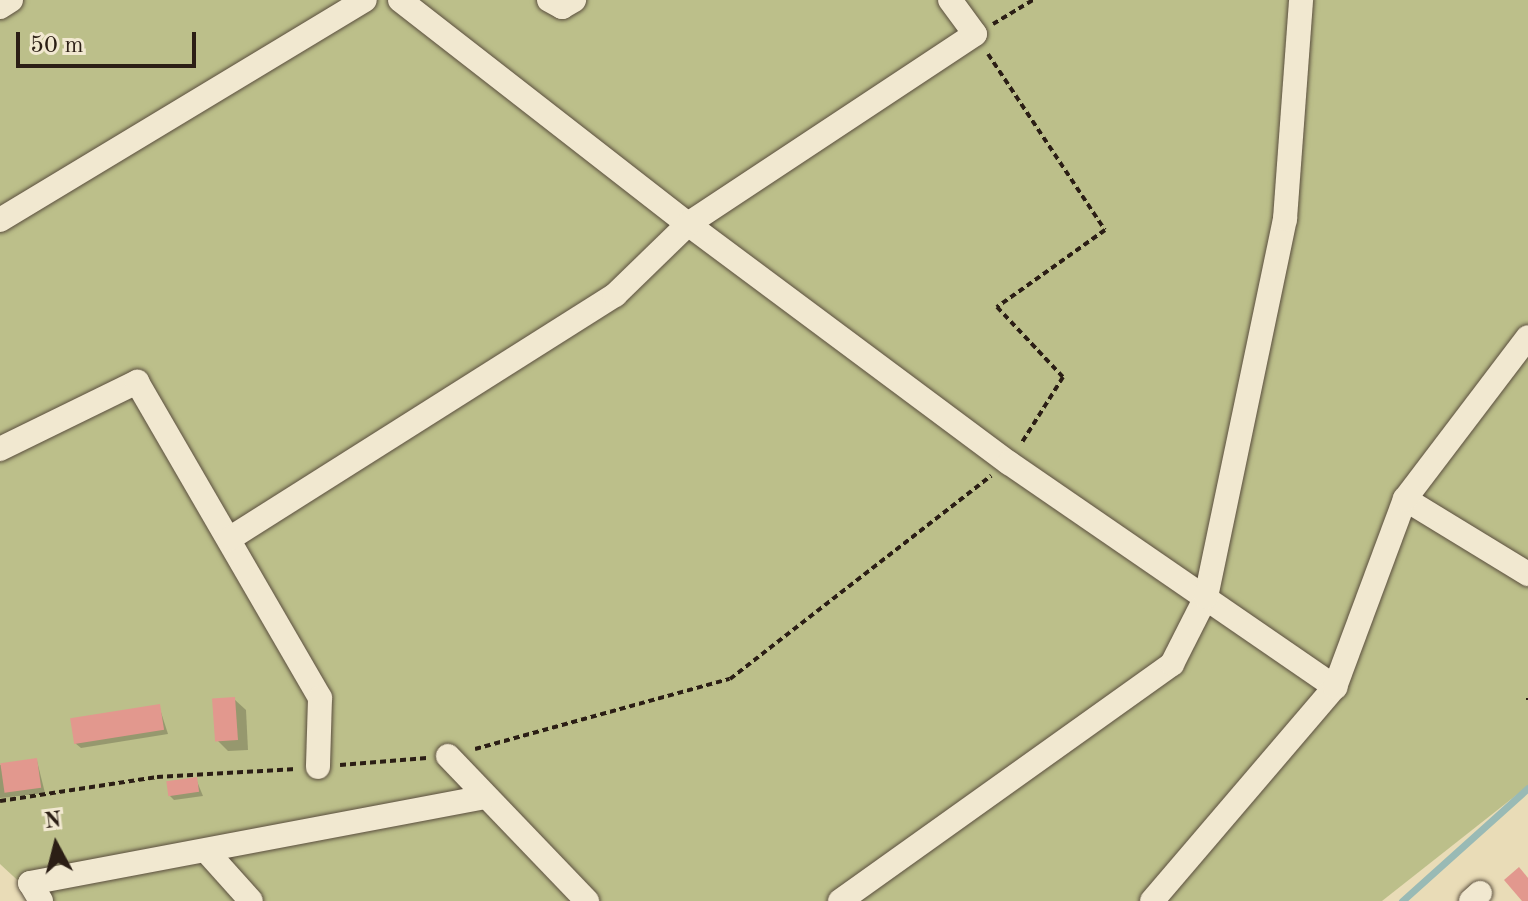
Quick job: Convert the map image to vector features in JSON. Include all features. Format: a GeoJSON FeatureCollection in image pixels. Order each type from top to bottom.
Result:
{"type":"FeatureCollection","features":[{"type":"Feature","properties":{"kind":"lane"},"geometry":{"type":"LineString","coordinates":[[0,7],[11,0]]}},
{"type":"Feature","properties":{"kind":"lane"},"geometry":{"type":"LineString","coordinates":[[0,220],[365,0]]}},
{"type":"Feature","properties":{"kind":"lane"},"geometry":{"type":"LineString","coordinates":[[400,0],[688,224],[1009,463],[1335,687]]}},
{"type":"Feature","properties":{"kind":"lane"},"geometry":{"type":"LineString","coordinates":[[549,0],[562,7],[574,0]]}},
{"type":"Feature","properties":{"kind":"lane"},"geometry":{"type":"LineString","coordinates":[[229,539],[615,295],[688,224],[975,34],[950,0]]}},
{"type":"Feature","properties":{"kind":"lane"},"geometry":{"type":"LineString","coordinates":[[840,901],[1172,664],[1206,597],[1285,219],[1301,0]]}},
{"type":"Feature","properties":{"kind":"lane"},"geometry":{"type":"LineString","coordinates":[[1152,901],[1335,687],[1405,499],[1528,337]]}},
{"type":"Feature","properties":{"kind":"lane"},"geometry":{"type":"LineString","coordinates":[[0,449],[137,382],[320,698],[318,767]]}},
{"type":"Feature","properties":{"kind":"lane"},"geometry":{"type":"LineString","coordinates":[[1405,499],[1528,574]]}},
{"type":"Feature","properties":{"kind":"lane"},"geometry":{"type":"LineString","coordinates":[[448,756],[587,901]]}},
{"type":"Feature","properties":{"kind":"lane"},"geometry":{"type":"LineString","coordinates":[[41,901],[30,883],[208,853],[484,797]]}},
{"type":"Feature","properties":{"kind":"lane"},"geometry":{"type":"LineString","coordinates":[[208,853],[251,901]]}},
{"type":"Feature","properties":{"kind":"path"},"geometry":{"type":"LineString","coordinates":[[0,801],[157,777],[448,756],[730,679],[1009,463],[1063,377],[997,307],[1105,230],[975,34],[1033,0]]}},
{"type":"Feature","properties":{"kind":"green space"},"geometry":{"type":"Polygon","coordinates":[[[0,0],[1528,0],[1528,786],[1382,901],[40,901],[0,864],[0,0]]]}},
{"type":"Feature","properties":{"kind":"building"},"geometry":{"type":"Polygon","coordinates":[[[235,697],[238,740],[215,741],[212,699],[235,697]]]}},
{"type":"Feature","properties":{"kind":"building"},"geometry":{"type":"Polygon","coordinates":[[[160,704],[164,730],[74,744],[70,718],[160,704]]]}},
{"type":"Feature","properties":{"kind":"building"},"geometry":{"type":"Polygon","coordinates":[[[37,758],[41,788],[5,793],[0,763],[37,758]]]}},
{"type":"Feature","properties":{"kind":"building"},"geometry":{"type":"Polygon","coordinates":[[[197,777],[199,792],[168,796],[166,781],[197,777]]]}},
{"type":"Feature","properties":{"kind":"building"},"geometry":{"type":"Polygon","coordinates":[[[1519,867],[1528,878],[1528,901],[1522,901],[1504,880],[1519,867]]]}},
{"type":"Feature","properties":{"kind":"waterway"},"geometry":{"type":"LineString","coordinates":[[1402,901],[1528,788]]}}]}
